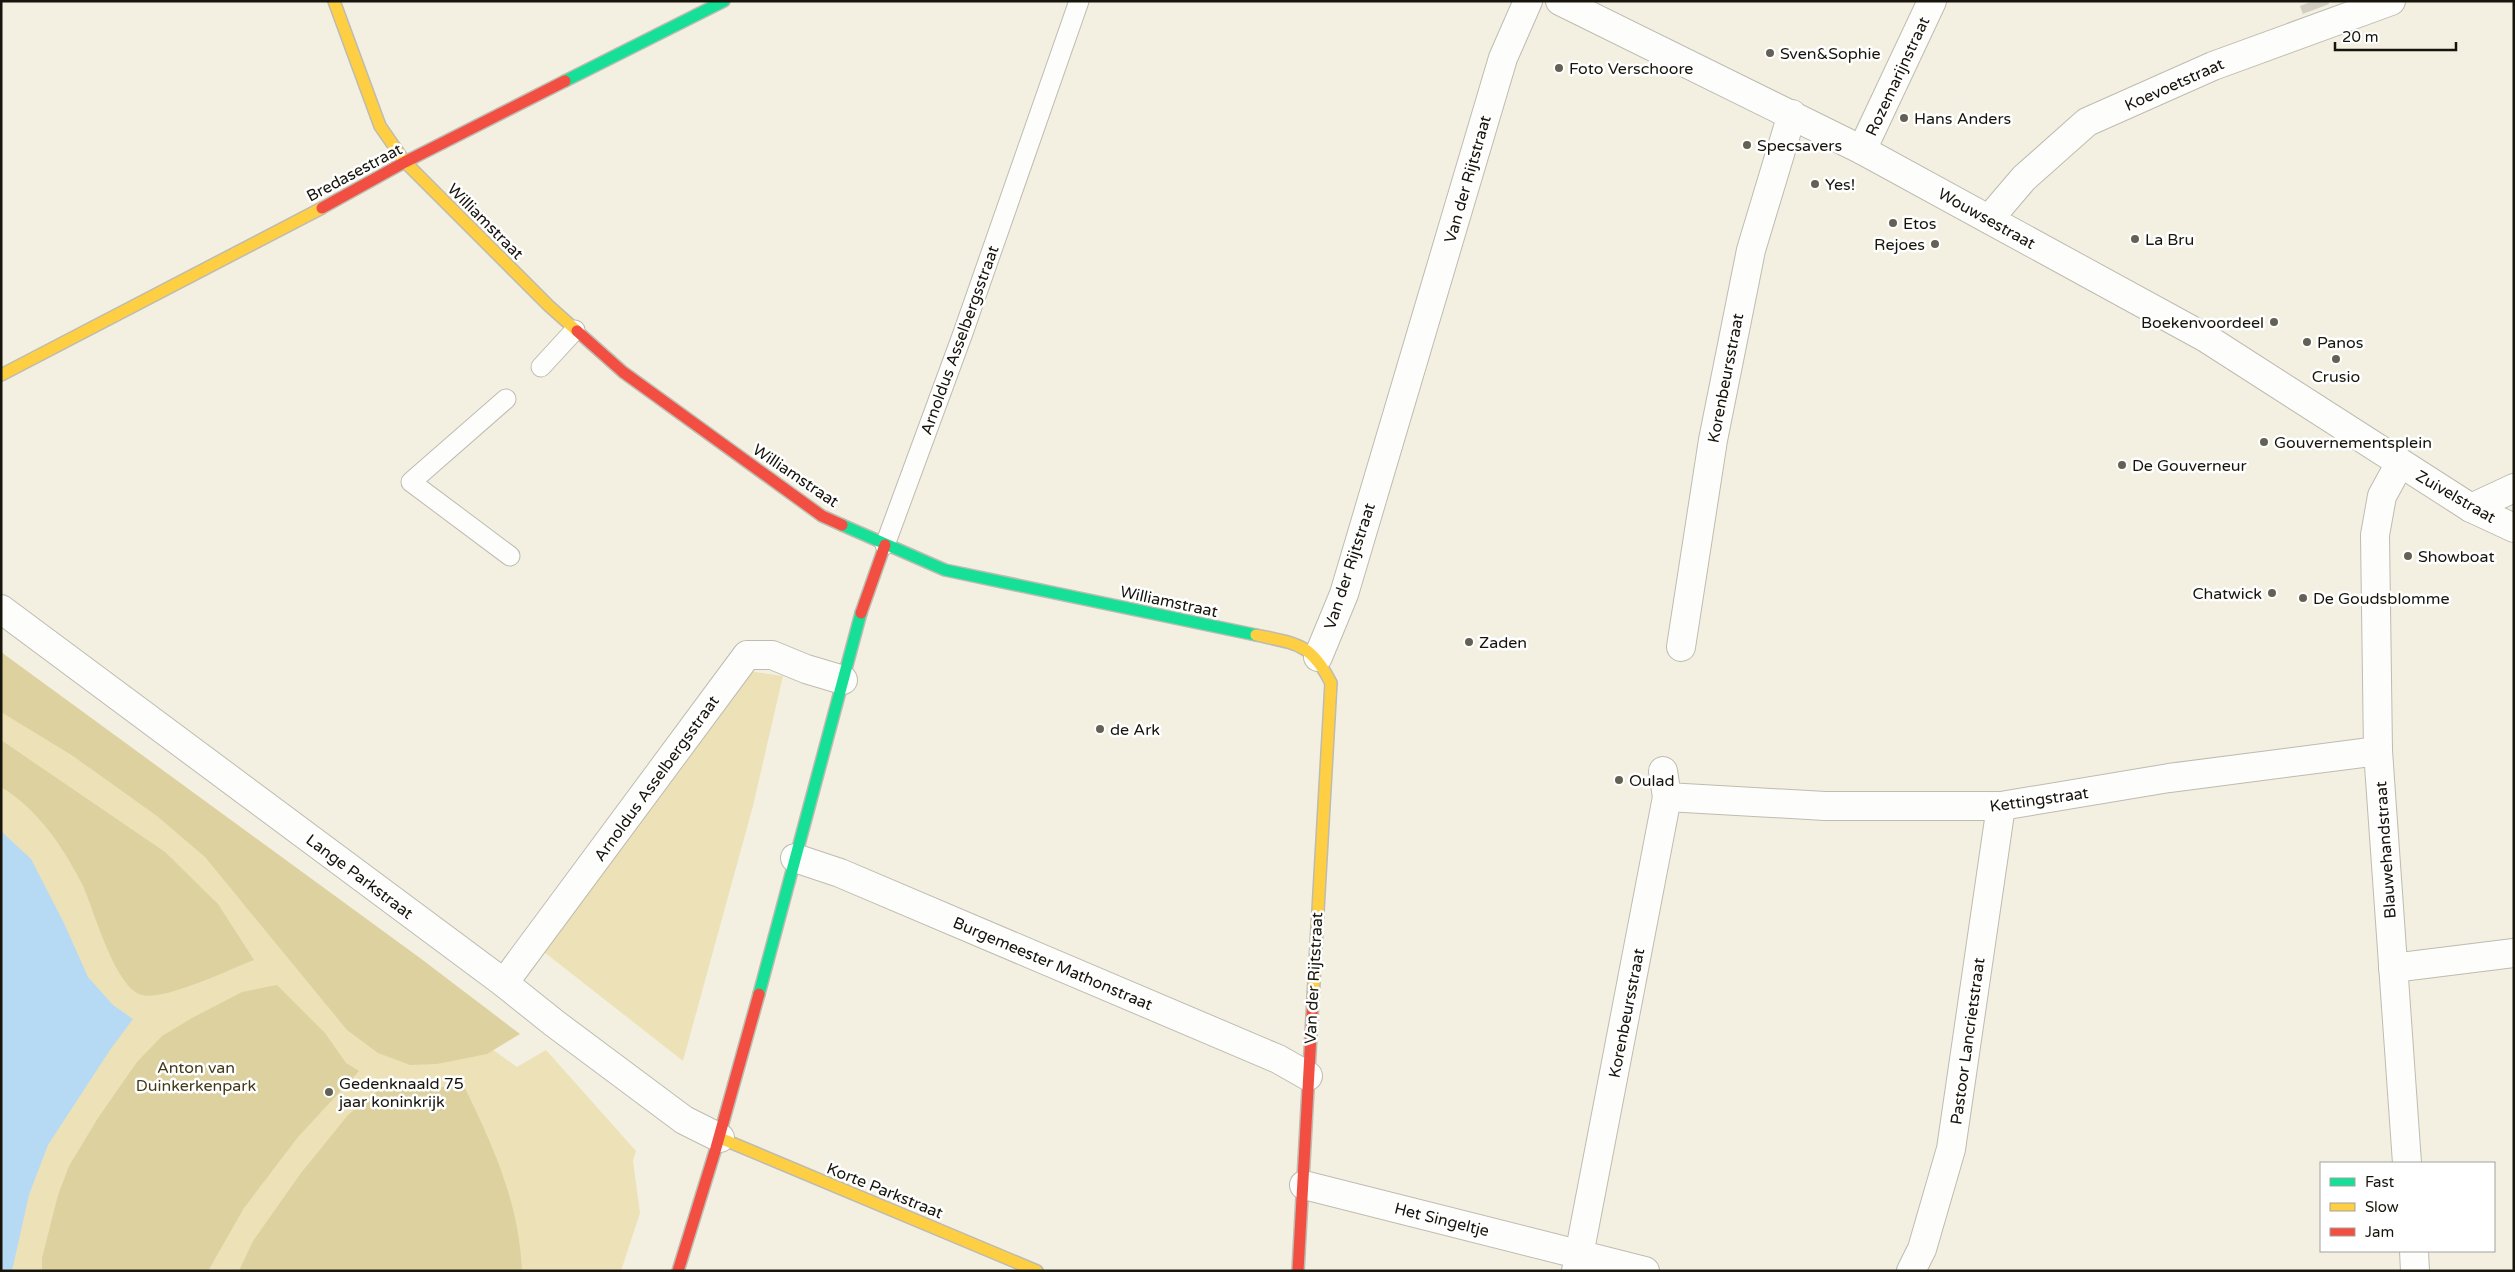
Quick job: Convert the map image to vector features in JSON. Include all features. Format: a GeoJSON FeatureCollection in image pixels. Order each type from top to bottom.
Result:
{"type":"FeatureCollection","features":[{"type":"Feature","properties":{"kind":"street","name":"Williamstraat"},"geometry":{"type":"LineString","coordinates":[[334,1],[380,126],[406,162],[476,234],[575,330],[623,372],[822,516],[945,570],[1293,643],[1309,650],[1318,657]]}},
{"type":"Feature","properties":{"kind":"street","name":"Bredasestraat"},"geometry":{"type":"LineString","coordinates":[[1,375],[406,162],[724,1]]}},
{"type":"Feature","properties":{"kind":"street","name":"Van der Rijtstraat"},"geometry":{"type":"LineString","coordinates":[[1298,1271],[1331,684],[1318,657],[1344,594],[1503,58],[1528,1]]}},
{"type":"Feature","properties":{"kind":"street","name":"Wouwsestraat"},"geometry":{"type":"LineString","coordinates":[[1560,1],[1862,150],[2206,338],[2400,463]]}},
{"type":"Feature","properties":{"kind":"street","name":"Rozemarijnstraat"},"geometry":{"type":"LineString","coordinates":[[1862,150],[1932,1]]}},
{"type":"Feature","properties":{"kind":"street","name":"Koevoetstraat"},"geometry":{"type":"LineString","coordinates":[[1989,219],[2024,178],[2087,122],[2320,18],[2391,1]]}},
{"type":"Feature","properties":{"kind":"street","name":"Korenbeursstraat"},"geometry":{"type":"LineString","coordinates":[[1681,647],[1713,440],[1751,250],[1792,114]]}},
{"type":"Feature","properties":{"kind":"street","name":"Zuivelstraat"},"geometry":{"type":"LineString","coordinates":[[2400,463],[2471,508],[2514,528]]}},
{"type":"Feature","properties":{"kind":"street","name":"Blauwehandstraat"},"geometry":{"type":"LineString","coordinates":[[2400,463],[2382,496],[2375,536],[2378,751],[2407,1162]]}},
{"type":"Feature","properties":{"kind":"street"},"geometry":{"type":"LineString","coordinates":[[2471,508],[2514,488]]}},
{"type":"Feature","properties":{"kind":"street","name":"Arnoldus Asselbergsstraat"},"geometry":{"type":"LineString","coordinates":[[678,1271],[720,1138],[859,619],[885,545]]}},
{"type":"Feature","properties":{"kind":"street","name":"Lange Parkstraat"},"geometry":{"type":"LineString","coordinates":[[1,609],[504,983],[554,1023],[684,1120],[720,1138]]}},
{"type":"Feature","properties":{"kind":"street","name":"Arnoldus Asselbergsstraat"},"geometry":{"type":"LineString","coordinates":[[504,983],[747,655],[772,655],[806,669],[844,680]]}},
{"type":"Feature","properties":{"kind":"street","name":"Kettingstraat"},"geometry":{"type":"LineString","coordinates":[[1665,784],[1825,806],[2001,806],[2169,778],[2378,751]]}},
{"type":"Feature","properties":{"kind":"street","name":"Korenbeursstraat"},"geometry":{"type":"LineString","coordinates":[[1578,1263],[1665,784]]}},
{"type":"Feature","properties":{"kind":"street","name":"Pastoor Lancrietstraat"},"geometry":{"type":"LineString","coordinates":[[1911,1271],[1922,1249],[1951,1149],[2001,806]]}},
{"type":"Feature","properties":{"kind":"street","name":"Burgemeester Mathonstraat"},"geometry":{"type":"LineString","coordinates":[[795,858],[840,873],[1278,1059],[1308,1076]]}},
{"type":"Feature","properties":{"kind":"street"},"geometry":{"type":"LineString","coordinates":[[2393,968],[2514,953]]}},
{"type":"Feature","properties":{"kind":"street","name":"Korte Parkstraat"},"geometry":{"type":"LineString","coordinates":[[720,1138],[1037,1271]]}},
{"type":"Feature","properties":{"kind":"street","name":"Het Singeltje"},"geometry":{"type":"LineString","coordinates":[[1304,1185],[1578,1263],[1645,1271]]}},
{"type":"Feature","properties":{"kind":"street"},"geometry":{"type":"LineString","coordinates":[[2414,1252],[2415,1271]]}},
{"type":"Feature","properties":{"kind":"lane","name":"Arnoldus Asselbergsstraat"},"geometry":{"type":"LineString","coordinates":[[885,545],[963,333],[1079,1]]}},
{"type":"Feature","properties":{"kind":"lane"},"geometry":{"type":"LineString","coordinates":[[542,366],[575,330]]}},
{"type":"Feature","properties":{"kind":"lane"},"geometry":{"type":"LineString","coordinates":[[506,399],[411,482],[510,556]]}},
{"type":"Feature","properties":{"kind":"green space"},"geometry":{"type":"Polygon","coordinates":[[[1,652],[420,958],[520,1034],[487,1054],[437,1064],[410,1065],[378,1053],[347,1030],[205,857],[157,816],[73,756],[1,712],[1,652]]]}},
{"type":"Feature","properties":{"kind":"green space"},"geometry":{"type":"Polygon","coordinates":[[[749,671],[783,676],[753,806],[683,1061],[544,952],[749,671]]]}},
{"type":"Feature","properties":{"kind":"green space","name":"Anton van Duinkerkenpark"},"geometry":{"type":"Polygon","coordinates":[[[1,697],[517,1067],[546,1050],[636,1151],[633,1161],[640,1213],[621,1271],[1,1271],[1,697]]]}},
{"type":"Feature","properties":{"kind":"green space"},"geometry":{"type":"Polygon","coordinates":[[[1,740],[165,852],[218,904],[254,960],[198,983],[166,993],[152,996],[142,995],[132,989],[114,964],[83,886],[58,844],[27,806],[1,787],[1,740]]]}},
{"type":"Feature","properties":{"kind":"green space"},"geometry":{"type":"Polygon","coordinates":[[[277,985],[325,1033],[346,1063],[359,1071],[298,1137],[244,1208],[208,1271],[42,1271],[42,1258],[58,1195],[69,1166],[98,1118],[137,1062],[162,1036],[192,1018],[242,992],[277,985]]]}},
{"type":"Feature","properties":{"kind":"green space"},"geometry":{"type":"Polygon","coordinates":[[[387,1083],[405,1089],[464,1086],[503,1175],[516,1221],[522,1271],[239,1271],[253,1241],[301,1173],[348,1115],[387,1083]]]}},
{"type":"Feature","properties":{"kind":"water"},"geometry":{"type":"Polygon","coordinates":[[[1,831],[31,859],[64,923],[88,977],[113,1005],[133,1019],[110,1050],[48,1145],[29,1195],[12,1271],[1,1271],[1,831]]]}},
{"type":"Feature","properties":{"kind":"tunnel"},"geometry":{"type":"LineString","coordinates":[[2313,1],[2316,9]]}},
{"type":"Feature","properties":{"kind":"traffic: fast"},"geometry":{"type":"LineString","coordinates":[[565,81],[724,1]]}},
{"type":"Feature","properties":{"kind":"traffic: fast"},"geometry":{"type":"LineString","coordinates":[[842,525],[945,570],[1256,635]]}},
{"type":"Feature","properties":{"kind":"traffic: fast"},"geometry":{"type":"LineString","coordinates":[[759,994],[861,613]]}},
{"type":"Feature","properties":{"kind":"traffic: slow"},"geometry":{"type":"LineString","coordinates":[[334,1],[380,126],[405,162],[549,306],[577,331]]}},
{"type":"Feature","properties":{"kind":"traffic: slow"},"geometry":{"type":"LineString","coordinates":[[1,375],[322,208]]}},
{"type":"Feature","properties":{"kind":"traffic: slow"},"geometry":{"type":"LineString","coordinates":[[1256,635],[1301,647],[1317,660],[1331,683],[1313,998]]}},
{"type":"Feature","properties":{"kind":"traffic: slow"},"geometry":{"type":"LineString","coordinates":[[720,1138],[1037,1271]]}},
{"type":"Feature","properties":{"kind":"traffic: jam"},"geometry":{"type":"LineString","coordinates":[[322,208],[405,162],[565,81]]}},
{"type":"Feature","properties":{"kind":"traffic: jam"},"geometry":{"type":"LineString","coordinates":[[577,331],[623,372],[822,516],[842,525]]}},
{"type":"Feature","properties":{"kind":"traffic: jam"},"geometry":{"type":"LineString","coordinates":[[861,613],[885,545]]}},
{"type":"Feature","properties":{"kind":"traffic: jam"},"geometry":{"type":"LineString","coordinates":[[678,1271],[716,1148],[759,994]]}},
{"type":"Feature","properties":{"kind":"traffic: jam"},"geometry":{"type":"LineString","coordinates":[[1298,1271],[1313,998]]}},
{"type":"Feature","properties":{"kind":"place","name":"Sven&Sophie"},"geometry":{"type":"Point","coordinates":[1770,53]}},
{"type":"Feature","properties":{"kind":"place","name":"Foto Verschoore"},"geometry":{"type":"Point","coordinates":[1559,68]}},
{"type":"Feature","properties":{"kind":"place","name":"Hans Anders"},"geometry":{"type":"Point","coordinates":[1904,118]}},
{"type":"Feature","properties":{"kind":"place","name":"Specsavers"},"geometry":{"type":"Point","coordinates":[1747,145]}},
{"type":"Feature","properties":{"kind":"place","name":"Yes!"},"geometry":{"type":"Point","coordinates":[1815,184]}},
{"type":"Feature","properties":{"kind":"place","name":"Etos"},"geometry":{"type":"Point","coordinates":[1893,223]}},
{"type":"Feature","properties":{"kind":"place","name":"La Bru"},"geometry":{"type":"Point","coordinates":[2135,239]}},
{"type":"Feature","properties":{"kind":"place","name":"Rejoes"},"geometry":{"type":"Point","coordinates":[1935,244]}},
{"type":"Feature","properties":{"kind":"place","name":"Boekenvoordeel"},"geometry":{"type":"Point","coordinates":[2274,322]}},
{"type":"Feature","properties":{"kind":"place","name":"Panos"},"geometry":{"type":"Point","coordinates":[2307,342]}},
{"type":"Feature","properties":{"kind":"place","name":"Crusio"},"geometry":{"type":"Point","coordinates":[2336,359]}},
{"type":"Feature","properties":{"kind":"place","name":"Gouvernementsplein"},"geometry":{"type":"Point","coordinates":[2264,442]}},
{"type":"Feature","properties":{"kind":"place","name":"De Gouverneur"},"geometry":{"type":"Point","coordinates":[2122,465]}},
{"type":"Feature","properties":{"kind":"place","name":"Showboat"},"geometry":{"type":"Point","coordinates":[2408,556]}},
{"type":"Feature","properties":{"kind":"place","name":"Chatwick"},"geometry":{"type":"Point","coordinates":[2272,593]}},
{"type":"Feature","properties":{"kind":"place","name":"De Goudsblomme"},"geometry":{"type":"Point","coordinates":[2303,598]}},
{"type":"Feature","properties":{"kind":"place","name":"Zaden"},"geometry":{"type":"Point","coordinates":[1469,642]}},
{"type":"Feature","properties":{"kind":"place","name":"de Ark"},"geometry":{"type":"Point","coordinates":[1100,729]}},
{"type":"Feature","properties":{"kind":"place","name":"Oulad"},"geometry":{"type":"Point","coordinates":[1619,780]}},
{"type":"Feature","properties":{"kind":"place","name":"Gedenknaald 75 jaar koninkrijk"},"geometry":{"type":"Point","coordinates":[329,1092]}}]}
